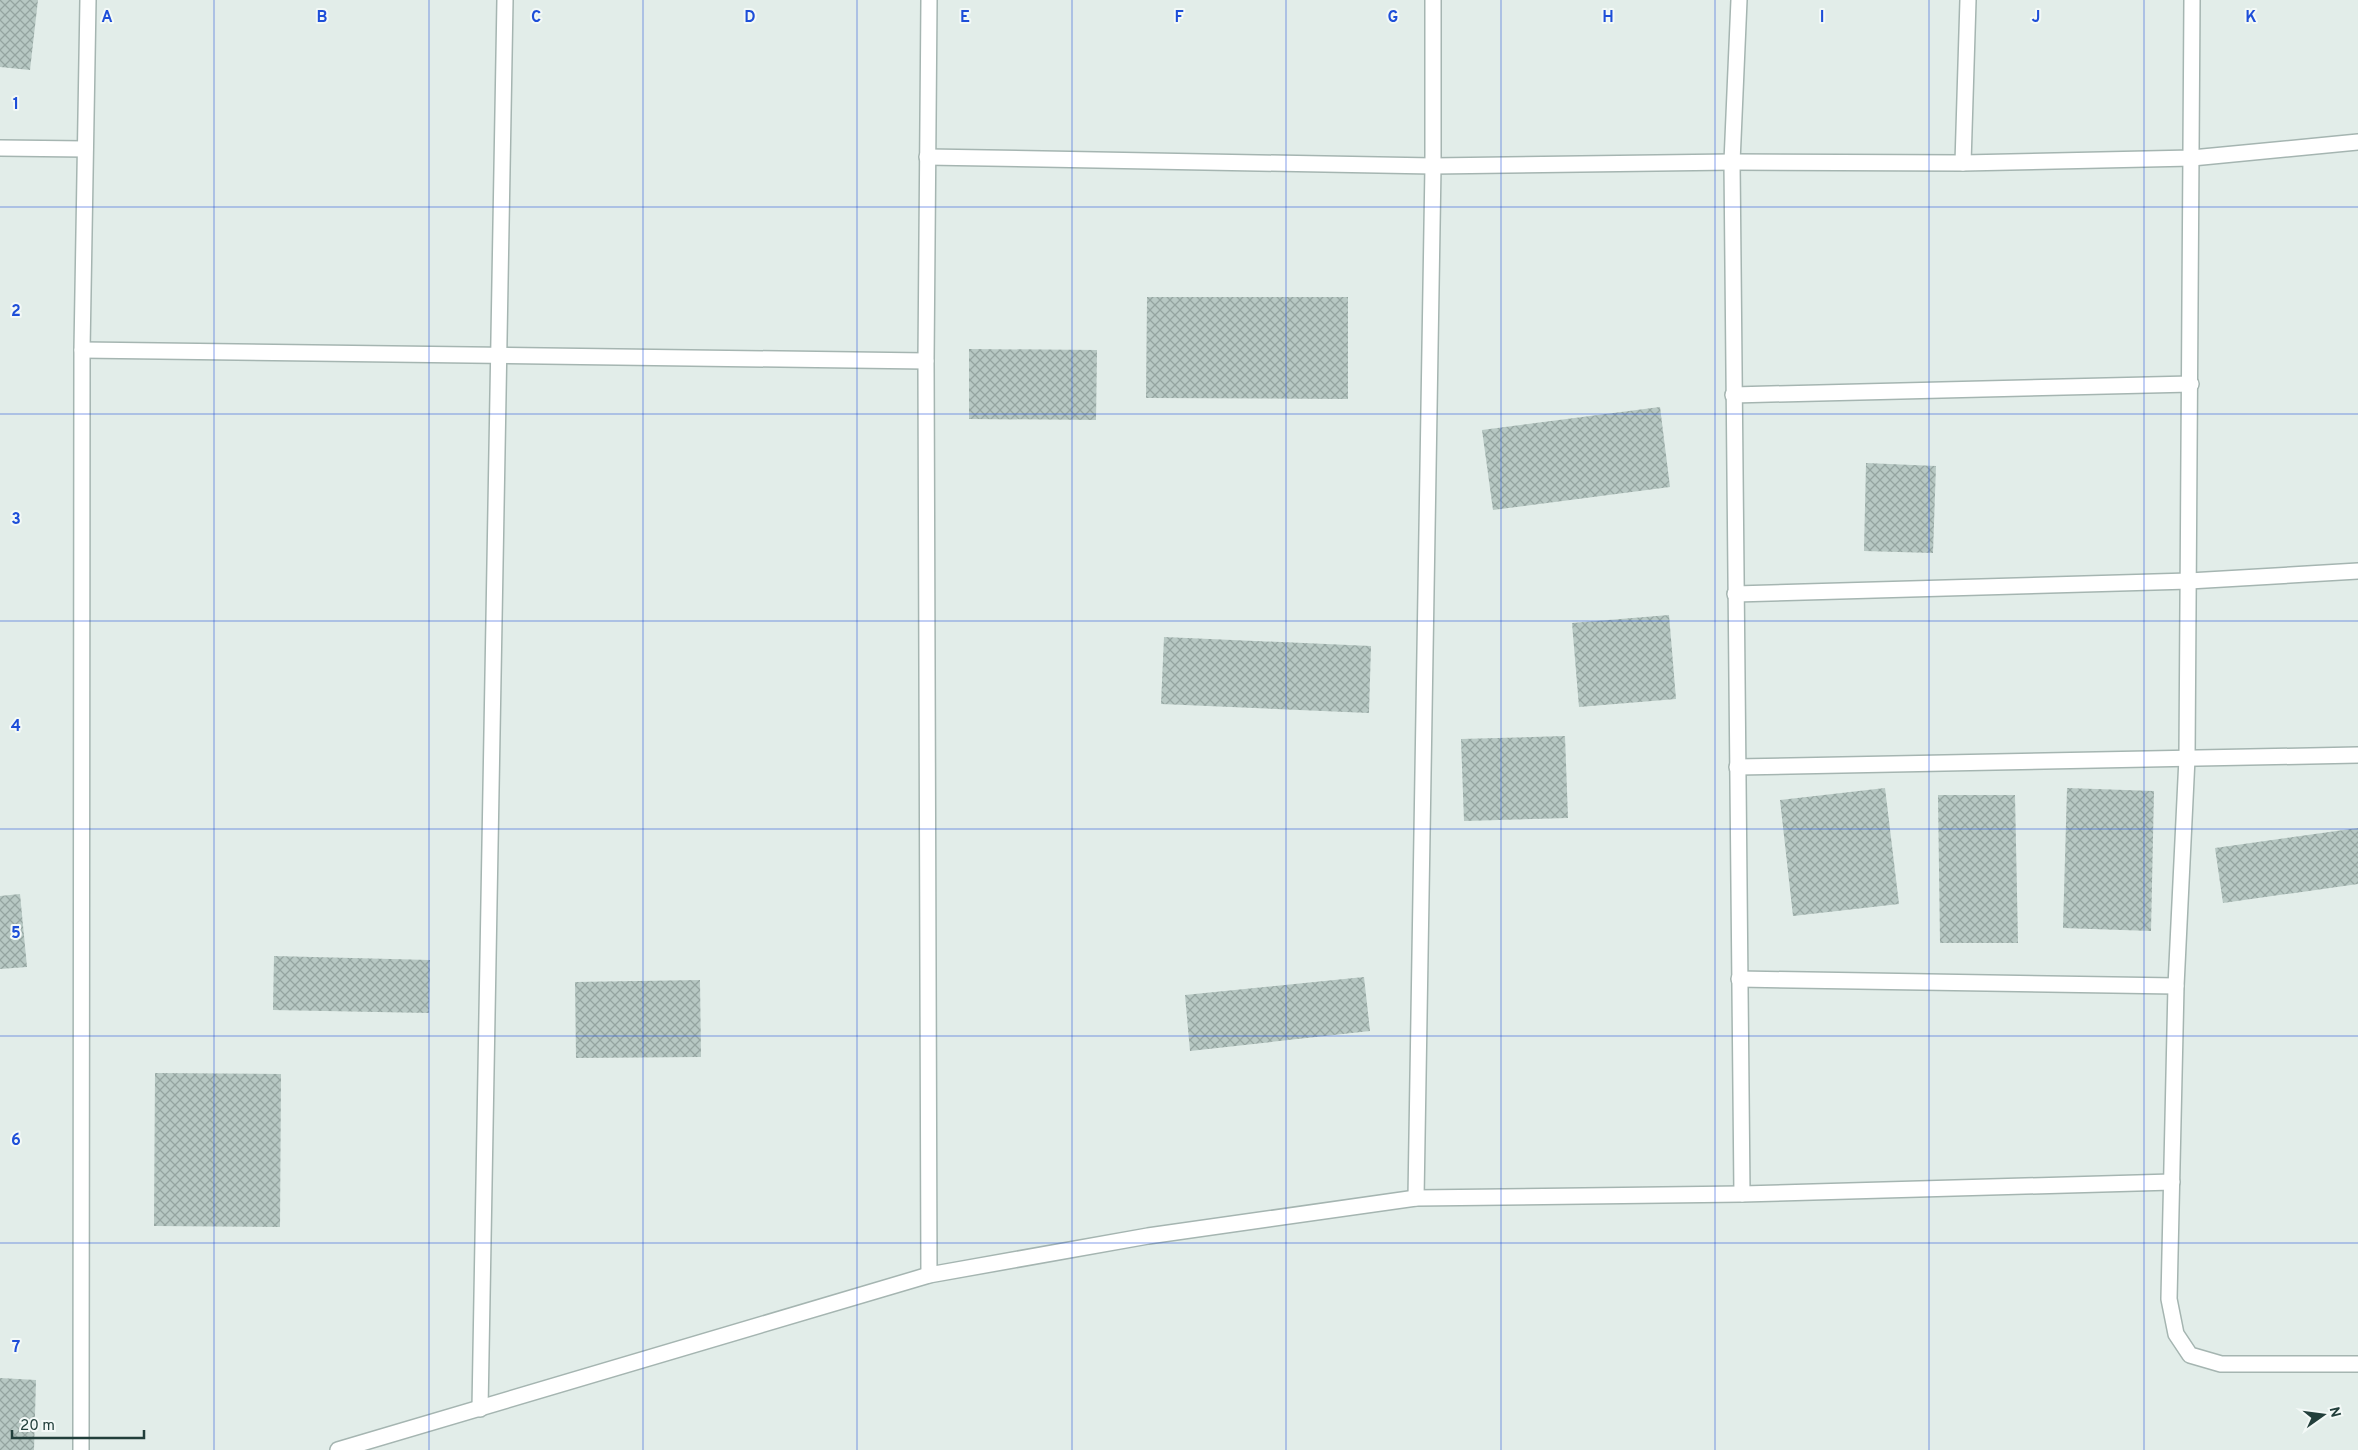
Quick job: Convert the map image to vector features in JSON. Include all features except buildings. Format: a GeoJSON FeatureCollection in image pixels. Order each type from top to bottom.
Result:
{"type":"FeatureCollection","features":[{"type":"Feature","properties":{"kind":"street"},"geometry":{"type":"LineString","coordinates":[[81,1450],[82,350],[88,0]]}},
{"type":"Feature","properties":{"kind":"street"},"geometry":{"type":"LineString","coordinates":[[480,1409],[505,0]]}},
{"type":"Feature","properties":{"kind":"street"},"geometry":{"type":"LineString","coordinates":[[929,0],[926,361],[929,1275]]}},
{"type":"Feature","properties":{"kind":"street"},"geometry":{"type":"LineString","coordinates":[[1416,1198],[1433,0]]}},
{"type":"Feature","properties":{"kind":"street"},"geometry":{"type":"LineString","coordinates":[[1739,0],[1732,162],[1742,1194]]}},
{"type":"Feature","properties":{"kind":"street"},"geometry":{"type":"LineString","coordinates":[[1963,163],[1968,0]]}},
{"type":"Feature","properties":{"kind":"street"},"geometry":{"type":"LineString","coordinates":[[2192,0],[2191,384],[2187,758],[2176,986],[2169,1299],[2176,1334],[2190,1355],[2221,1364],[2358,1364]]}},
{"type":"Feature","properties":{"kind":"street"},"geometry":{"type":"LineString","coordinates":[[927,157],[1432,166],[1732,162],[1963,163],[2192,158],[2358,142]]}},
{"type":"Feature","properties":{"kind":"street"},"geometry":{"type":"LineString","coordinates":[[0,148],[86,149]]}},
{"type":"Feature","properties":{"kind":"street"},"geometry":{"type":"LineString","coordinates":[[82,350],[926,361]]}},
{"type":"Feature","properties":{"kind":"street"},"geometry":{"type":"LineString","coordinates":[[1734,395],[2191,384]]}},
{"type":"Feature","properties":{"kind":"street"},"geometry":{"type":"LineString","coordinates":[[1735,594],[2189,581],[2358,571]]}},
{"type":"Feature","properties":{"kind":"street"},"geometry":{"type":"LineString","coordinates":[[1737,767],[2358,755]]}},
{"type":"Feature","properties":{"kind":"street"},"geometry":{"type":"LineString","coordinates":[[1739,979],[2176,986]]}},
{"type":"Feature","properties":{"kind":"street"},"geometry":{"type":"LineString","coordinates":[[338,1450],[929,1275],[1148,1236],[1416,1198],[1742,1194],[2172,1182]]}}]}
